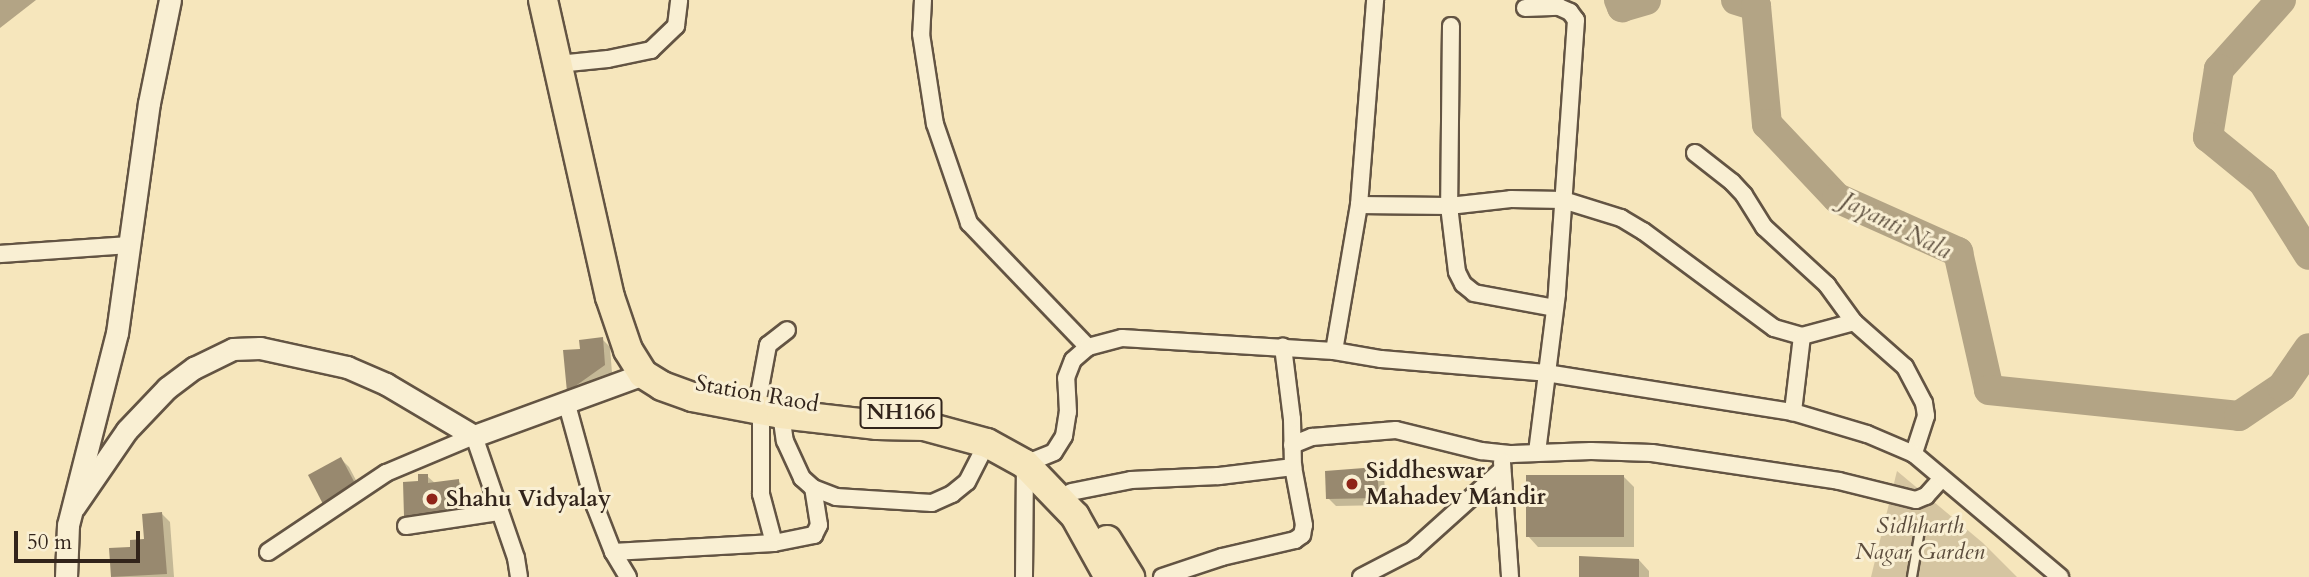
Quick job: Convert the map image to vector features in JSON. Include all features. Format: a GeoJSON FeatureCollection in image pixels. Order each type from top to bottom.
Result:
{"type":"FeatureCollection","features":[{"type":"Feature","properties":{"kind":"highway"},"geometry":{"type":"LineString","coordinates":[[543,0],[596,157],[625,301],[649,367]]}},
{"type":"Feature","properties":{"kind":"highway"},"geometry":{"type":"LineString","coordinates":[[558,0],[564,63]]}},
{"type":"Feature","properties":{"kind":"highway","name":"NH166"},"geometry":{"type":"LineString","coordinates":[[649,367],[679,394],[877,425],[925,426],[987,443],[1031,460],[1075,516],[1108,577]]}},
{"type":"Feature","properties":{"kind":"highway","name":"Station Raod"},"geometry":{"type":"LineString","coordinates":[[767,408],[924,415],[980,429],[1031,460],[1071,492],[1091,516],[1130,577]]}},
{"type":"Feature","properties":{"kind":"street"},"geometry":{"type":"LineString","coordinates":[[66,577],[68,525],[117,332],[127,281],[129,245],[149,103],[170,0]]}},
{"type":"Feature","properties":{"kind":"street"},"geometry":{"type":"LineString","coordinates":[[564,63],[608,59],[651,50],[676,26],[679,0]]}},
{"type":"Feature","properties":{"kind":"street"},"geometry":{"type":"LineString","coordinates":[[923,0],[921,34],[935,124],[969,223],[1088,347]]}},
{"type":"Feature","properties":{"kind":"street"},"geometry":{"type":"LineString","coordinates":[[1334,351],[1359,205],[1375,0]]}},
{"type":"Feature","properties":{"kind":"street"},"geometry":{"type":"LineString","coordinates":[[1525,8],[1559,7],[1570,12],[1576,20],[1555,308],[1537,452]]}},
{"type":"Feature","properties":{"kind":"street"},"geometry":{"type":"LineString","coordinates":[[1451,26],[1449,206],[1457,272],[1463,284],[1474,293],[1555,308]]}},
{"type":"Feature","properties":{"kind":"street"},"geometry":{"type":"LineString","coordinates":[[1695,153],[1744,195],[1764,227],[1827,285],[1854,322],[1905,367],[1924,402],[1926,416],[1914,454]]}},
{"type":"Feature","properties":{"kind":"street"},"geometry":{"type":"LineString","coordinates":[[1359,205],[1449,206],[1511,199],[1563,200],[1621,218],[1643,231],[1774,328],[1802,336],[1854,322]]}},
{"type":"Feature","properties":{"kind":"street"},"geometry":{"type":"LineString","coordinates":[[0,254],[129,245]]}},
{"type":"Feature","properties":{"kind":"street"},"geometry":{"type":"LineString","coordinates":[[774,542],[761,494],[768,345],[787,330]]}},
{"type":"Feature","properties":{"kind":"street"},"geometry":{"type":"LineString","coordinates":[[1793,412],[1802,336]]}},
{"type":"Feature","properties":{"kind":"street"},"geometry":{"type":"LineString","coordinates":[[1024,577],[1031,460],[1054,452],[1065,436],[1068,411],[1066,378],[1073,360],[1088,347],[1122,338],[1334,351],[1381,359],[1546,373],[1793,412],[1867,435],[1914,454],[2060,577]]}},
{"type":"Feature","properties":{"kind":"street"},"geometry":{"type":"LineString","coordinates":[[1162,577],[1222,557],[1295,540],[1302,535],[1303,511],[1293,467],[1292,419],[1283,347]]}},
{"type":"Feature","properties":{"kind":"street"},"geometry":{"type":"LineString","coordinates":[[74,507],[127,430],[167,388],[204,362],[233,349],[260,348],[347,367],[386,384],[474,436],[516,558],[519,577]]}},
{"type":"Feature","properties":{"kind":"street"},"geometry":{"type":"LineString","coordinates":[[268,552],[386,473],[649,367]]}},
{"type":"Feature","properties":{"kind":"street"},"geometry":{"type":"LineString","coordinates":[[566,401],[595,506],[613,552],[628,577]]}},
{"type":"Feature","properties":{"kind":"street"},"geometry":{"type":"LineString","coordinates":[[767,408],[802,478],[813,488],[836,497],[932,503],[952,494],[967,482],[987,443]]}},
{"type":"Feature","properties":{"kind":"street"},"geometry":{"type":"LineString","coordinates":[[1292,445],[1312,437],[1396,430],[1481,451],[1501,453],[1652,453],[1839,481],[1916,500],[1926,496],[1942,478]]}},
{"type":"Feature","properties":{"kind":"street"},"geometry":{"type":"LineString","coordinates":[[1501,453],[1510,577]]}},
{"type":"Feature","properties":{"kind":"street"},"geometry":{"type":"LineString","coordinates":[[761,465],[792,460]]}},
{"type":"Feature","properties":{"kind":"street"},"geometry":{"type":"LineString","coordinates":[[1071,492],[1131,480],[1219,476],[1293,467]]}},
{"type":"Feature","properties":{"kind":"street"},"geometry":{"type":"LineString","coordinates":[[1361,577],[1413,550],[1502,470]]}},
{"type":"Feature","properties":{"kind":"street"},"geometry":{"type":"LineString","coordinates":[[613,552],[774,542],[814,535],[819,525],[813,488]]}},
{"type":"Feature","properties":{"kind":"street"},"geometry":{"type":"LineString","coordinates":[[406,526],[500,512]]}},
{"type":"Feature","properties":{"kind":"lane"},"geometry":{"type":"LineString","coordinates":[[1912,577],[1920,530]]}},
{"type":"Feature","properties":{"kind":"green space","name":"Sidhharth Nagar Garden"},"geometry":{"type":"Polygon","coordinates":[[[1897,471],[1983,543],[2017,577],[1871,577],[1897,471]]]}},
{"type":"Feature","properties":{"kind":"shaded area"},"geometry":{"type":"Polygon","coordinates":[[[0,0],[36,0],[0,28],[0,0]]]}},
{"type":"Feature","properties":{"kind":"building"},"geometry":{"type":"Polygon","coordinates":[[[603,337],[605,365],[567,392],[563,350],[580,349],[579,340],[603,337]]]}},
{"type":"Feature","properties":{"kind":"building"},"geometry":{"type":"Polygon","coordinates":[[[341,457],[358,489],[324,506],[308,475],[341,457]]]}},
{"type":"Feature","properties":{"kind":"building","name":"Siddheswar Mahadev Mandir"},"geometry":{"type":"Polygon","coordinates":[[[1377,467],[1379,498],[1326,499],[1325,471],[1377,467]]]}},
{"type":"Feature","properties":{"kind":"building","name":"Shahu Vidyalay"},"geometry":{"type":"Polygon","coordinates":[[[418,474],[428,474],[428,483],[459,479],[461,514],[404,516],[403,482],[418,481],[418,474]]]}},
{"type":"Feature","properties":{"kind":"building"},"geometry":{"type":"Polygon","coordinates":[[[1526,475],[1624,475],[1624,537],[1526,537],[1526,475]]]}},
{"type":"Feature","properties":{"kind":"building"},"geometry":{"type":"Polygon","coordinates":[[[162,512],[167,574],[111,577],[109,548],[130,547],[130,540],[144,539],[142,514],[162,512]]]}},
{"type":"Feature","properties":{"kind":"building"},"geometry":{"type":"Polygon","coordinates":[[[1579,556],[1639,559],[1639,577],[1579,577],[1579,556]]]}},
{"type":"Feature","properties":{"kind":"waterway","name":"Jayanti Nala"},"geometry":{"type":"LineString","coordinates":[[1619,0],[1622,7],[1646,0]]}},
{"type":"Feature","properties":{"kind":"waterway","name":"Jayanti Nala"},"geometry":{"type":"LineString","coordinates":[[1736,0],[1756,6],[1767,124],[1837,198],[1958,252],[1989,390],[2239,416],[2282,387],[2309,348]]}},
{"type":"Feature","properties":{"kind":"waterway","name":"Jayanti Nala"},"geometry":{"type":"LineString","coordinates":[[2281,0],[2219,69],[2208,137],[2263,182],[2309,255]]}},
{"type":"Feature","properties":{"kind":"place","name":"Siddheswar Mahadev Mandir"},"geometry":{"type":"Point","coordinates":[1352,484]}},
{"type":"Feature","properties":{"kind":"place","name":"Shahu Vidyalay"},"geometry":{"type":"Point","coordinates":[432,499]}}]}
